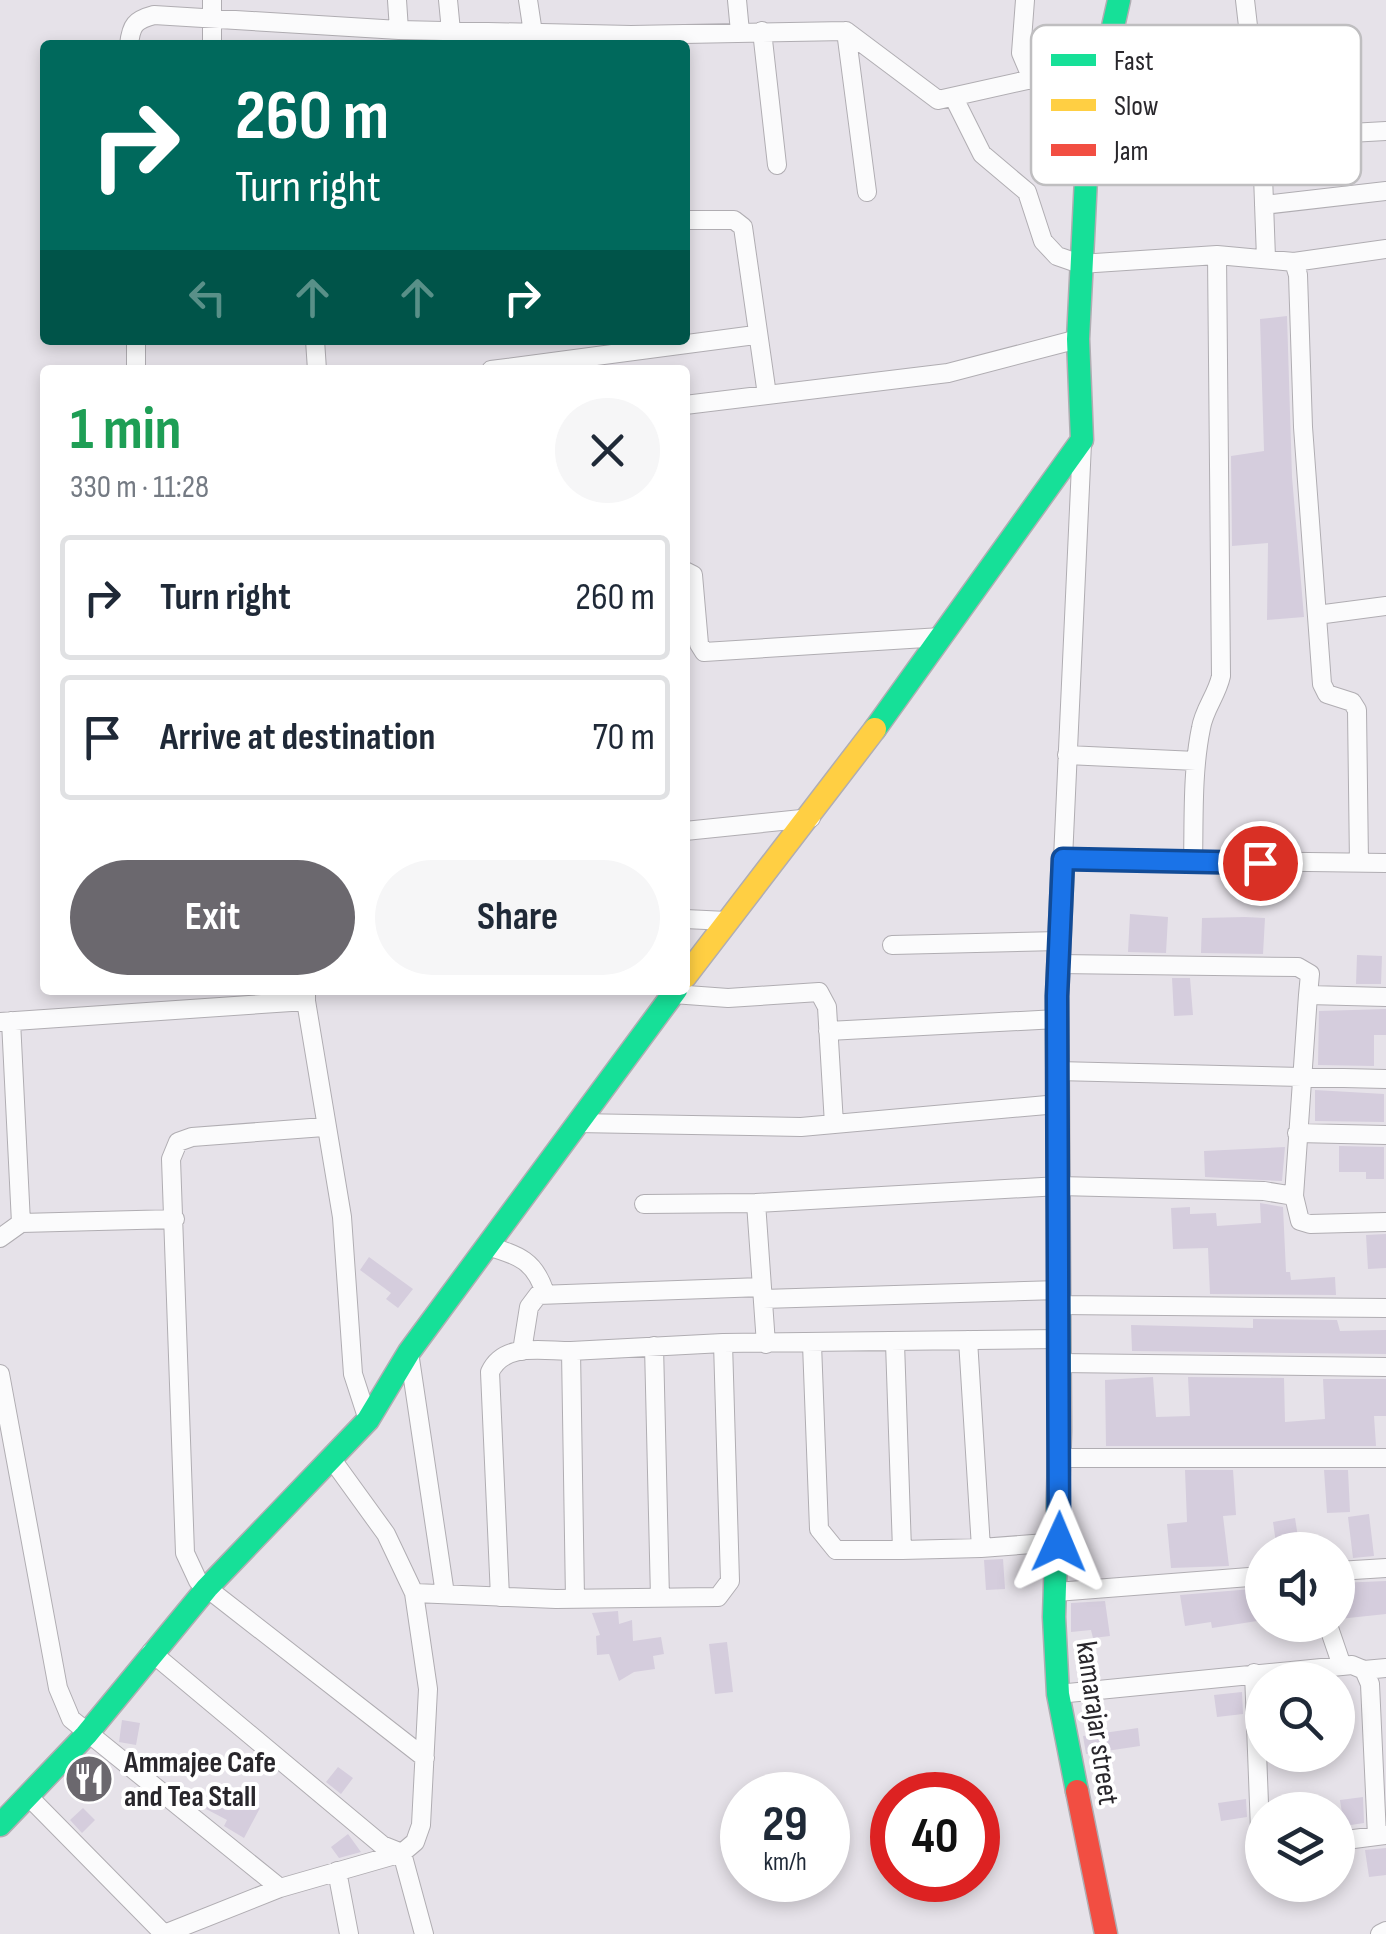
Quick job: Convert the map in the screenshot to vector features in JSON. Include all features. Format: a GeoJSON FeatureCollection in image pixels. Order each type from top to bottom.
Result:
{"type":"FeatureCollection","features":[{"type":"Feature","properties":{"kind":"main road"},"geometry":{"type":"LineString","coordinates":[[1112,25],[1119,0]]}},
{"type":"Feature","properties":{"kind":"main road"},"geometry":{"type":"LineString","coordinates":[[690,971],[811,818],[1082,440],[1078,339],[1088,185]]}},
{"type":"Feature","properties":{"kind":"main road","name":"kamarajar street"},"geometry":{"type":"LineString","coordinates":[[1063,859],[1057,1019],[1058,1694],[1106,1934]]}},
{"type":"Feature","properties":{"kind":"main road"},"geometry":{"type":"LineString","coordinates":[[0,1826],[86,1735],[208,1588],[368,1420],[409,1352],[672,995]]}},
{"type":"Feature","properties":{"kind":"street"},"geometry":{"type":"LineString","coordinates":[[396,0],[400,30]]}},
{"type":"Feature","properties":{"kind":"street"},"geometry":{"type":"LineString","coordinates":[[448,0],[451,31]]}},
{"type":"Feature","properties":{"kind":"street"},"geometry":{"type":"LineString","coordinates":[[528,0],[533,32]]}},
{"type":"Feature","properties":{"kind":"street"},"geometry":{"type":"LineString","coordinates":[[738,0],[740,32]]}},
{"type":"Feature","properties":{"kind":"street"},"geometry":{"type":"LineString","coordinates":[[1025,0],[1021,53],[1031,77]]}},
{"type":"Feature","properties":{"kind":"street"},"geometry":{"type":"LineString","coordinates":[[1245,0],[1248,25]]}},
{"type":"Feature","properties":{"kind":"street"},"geometry":{"type":"LineString","coordinates":[[129,40],[130,28],[138,19],[154,14],[213,10],[293,26],[533,32],[641,40],[762,31],[846,32],[938,100],[955,100],[1031,79]]}},
{"type":"Feature","properties":{"kind":"street"},"geometry":{"type":"LineString","coordinates":[[212,40],[213,10]]}},
{"type":"Feature","properties":{"kind":"street"},"geometry":{"type":"LineString","coordinates":[[292,40],[293,26]]}},
{"type":"Feature","properties":{"kind":"street"},"geometry":{"type":"LineString","coordinates":[[762,31],[778,166]]}},
{"type":"Feature","properties":{"kind":"street"},"geometry":{"type":"LineString","coordinates":[[846,32],[867,192]]}},
{"type":"Feature","properties":{"kind":"street"},"geometry":{"type":"LineString","coordinates":[[955,100],[982,154],[1027,192],[1043,241],[1056,256],[1080,264],[1217,255],[1294,262],[1386,249]]}},
{"type":"Feature","properties":{"kind":"street"},"geometry":{"type":"LineString","coordinates":[[1361,132],[1386,131]]}},
{"type":"Feature","properties":{"kind":"street"},"geometry":{"type":"LineString","coordinates":[[1263,185],[1266,258]]}},
{"type":"Feature","properties":{"kind":"street"},"geometry":{"type":"LineString","coordinates":[[1264,205],[1386,191]]}},
{"type":"Feature","properties":{"kind":"street"},"geometry":{"type":"LineString","coordinates":[[690,220],[734,220],[743,227],[755,335],[767,395]]}},
{"type":"Feature","properties":{"kind":"street"},"geometry":{"type":"LineString","coordinates":[[1193,864],[1196,762],[1204,715],[1217,693],[1220,676],[1217,255]]}},
{"type":"Feature","properties":{"kind":"street"},"geometry":{"type":"LineString","coordinates":[[1294,262],[1298,275],[1324,689],[1352,702],[1357,710],[1359,862]]}},
{"type":"Feature","properties":{"kind":"street"},"geometry":{"type":"LineString","coordinates":[[690,344],[755,335]]}},
{"type":"Feature","properties":{"kind":"street"},"geometry":{"type":"LineString","coordinates":[[690,404],[948,373],[1078,339]]}},
{"type":"Feature","properties":{"kind":"street"},"geometry":{"type":"LineString","coordinates":[[529,365],[680,345]]}},
{"type":"Feature","properties":{"kind":"street"},"geometry":{"type":"LineString","coordinates":[[1082,440],[1063,859],[1193,864],[1386,863]]}},
{"type":"Feature","properties":{"kind":"street"},"geometry":{"type":"LineString","coordinates":[[690,574],[691,613],[704,652],[941,637]]}},
{"type":"Feature","properties":{"kind":"street"},"geometry":{"type":"LineString","coordinates":[[1317,616],[1386,606]]}},
{"type":"Feature","properties":{"kind":"street"},"geometry":{"type":"LineString","coordinates":[[1067,755],[1196,762]]}},
{"type":"Feature","properties":{"kind":"street"},"geometry":{"type":"LineString","coordinates":[[690,830],[811,818]]}},
{"type":"Feature","properties":{"kind":"street"},"geometry":{"type":"LineString","coordinates":[[690,920],[727,921]]}},
{"type":"Feature","properties":{"kind":"street"},"geometry":{"type":"LineString","coordinates":[[892,945],[1298,967],[1310,974],[1294,1196],[1300,1220],[1310,1224],[1386,1222]]}},
{"type":"Feature","properties":{"kind":"street"},"geometry":{"type":"LineString","coordinates":[[690,990],[728,998],[814,990],[826,998],[834,1124]]}},
{"type":"Feature","properties":{"kind":"street"},"geometry":{"type":"LineString","coordinates":[[1308,995],[1386,997]]}},
{"type":"Feature","properties":{"kind":"street"},"geometry":{"type":"LineString","coordinates":[[21,1223],[6,1021],[306,996],[324,1127],[342,1217],[354,1374],[368,1420]]}},
{"type":"Feature","properties":{"kind":"street"},"geometry":{"type":"LineString","coordinates":[[828,1032],[1057,1019]]}},
{"type":"Feature","properties":{"kind":"street"},"geometry":{"type":"LineString","coordinates":[[1058,1071],[1386,1078]]}},
{"type":"Feature","properties":{"kind":"street"},"geometry":{"type":"LineString","coordinates":[[576,1124],[834,1124],[1058,1104]]}},
{"type":"Feature","properties":{"kind":"street"},"geometry":{"type":"LineString","coordinates":[[324,1127],[192,1137],[178,1142],[171,1159],[185,1554],[190,1570],[208,1588],[425,1758]]}},
{"type":"Feature","properties":{"kind":"street"},"geometry":{"type":"LineString","coordinates":[[1297,1134],[1386,1135]]}},
{"type":"Feature","properties":{"kind":"street"},"geometry":{"type":"LineString","coordinates":[[644,1204],[756,1203],[1059,1186],[1264,1191],[1294,1196]]}},
{"type":"Feature","properties":{"kind":"street"},"geometry":{"type":"LineString","coordinates":[[756,1203],[766,1344]]}},
{"type":"Feature","properties":{"kind":"street"},"geometry":{"type":"LineString","coordinates":[[0,1238],[21,1223],[175,1218]]}},
{"type":"Feature","properties":{"kind":"street"},"geometry":{"type":"LineString","coordinates":[[487,1246],[518,1254],[538,1270],[545,1293]]}},
{"type":"Feature","properties":{"kind":"street"},"geometry":{"type":"LineString","coordinates":[[522,1351],[529,1307],[538,1295],[545,1293],[1059,1297],[1386,1308]]}},
{"type":"Feature","properties":{"kind":"street"},"geometry":{"type":"LineString","coordinates":[[500,1597],[490,1372],[496,1358],[522,1351],[723,1342],[968,1340],[1059,1351],[1386,1367]]}},
{"type":"Feature","properties":{"kind":"street"},"geometry":{"type":"LineString","coordinates":[[968,1340],[981,1548]]}},
{"type":"Feature","properties":{"kind":"street"},"geometry":{"type":"LineString","coordinates":[[414,1593],[575,1599],[718,1597],[730,1581],[723,1342]]}},
{"type":"Feature","properties":{"kind":"street"},"geometry":{"type":"LineString","coordinates":[[895,1342],[902,1550]]}},
{"type":"Feature","properties":{"kind":"street"},"geometry":{"type":"LineString","coordinates":[[812,1344],[819,1529],[836,1550],[981,1548],[1059,1542]]}},
{"type":"Feature","properties":{"kind":"street"},"geometry":{"type":"LineString","coordinates":[[654,1346],[660,1598]]}},
{"type":"Feature","properties":{"kind":"street"},"geometry":{"type":"LineString","coordinates":[[571,1351],[575,1599]]}},
{"type":"Feature","properties":{"kind":"street"},"geometry":{"type":"LineString","coordinates":[[409,1352],[445,1594]]}},
{"type":"Feature","properties":{"kind":"street"},"geometry":{"type":"LineString","coordinates":[[0,1374],[58,1688],[71,1719],[86,1735],[280,1888]]}},
{"type":"Feature","properties":{"kind":"street"},"geometry":{"type":"LineString","coordinates":[[28,1796],[164,1934],[280,1888],[402,1853],[415,1842],[421,1825],[428,1689],[414,1593],[386,1534],[331,1458]]}},
{"type":"Feature","properties":{"kind":"street"},"geometry":{"type":"LineString","coordinates":[[1060,1458],[1386,1458]]}},
{"type":"Feature","properties":{"kind":"street"},"geometry":{"type":"LineString","coordinates":[[1355,1570],[1386,1568]]}},
{"type":"Feature","properties":{"kind":"street"},"geometry":{"type":"LineString","coordinates":[[1056,1592],[1245,1577]]}},
{"type":"Feature","properties":{"kind":"street"},"geometry":{"type":"LineString","coordinates":[[152,1652],[382,1845],[402,1853]]}},
{"type":"Feature","properties":{"kind":"street"},"geometry":{"type":"LineString","coordinates":[[1355,1668],[1386,1668]]}},
{"type":"Feature","properties":{"kind":"street"},"geometry":{"type":"LineString","coordinates":[[1355,1839],[1381,1836],[1370,1684],[1364,1670]]}},
{"type":"Feature","properties":{"kind":"street"},"geometry":{"type":"LineString","coordinates":[[1058,1694],[1245,1674]]}},
{"type":"Feature","properties":{"kind":"street"},"geometry":{"type":"LineString","coordinates":[[402,1853],[424,1934]]}},
{"type":"Feature","properties":{"kind":"street"},"geometry":{"type":"LineString","coordinates":[[337,1871],[349,1934]]}},
{"type":"Feature","properties":{"kind":"building"},"geometry":{"type":"Polygon","coordinates":[[[1287,316],[1292,477],[1304,617],[1267,620],[1268,543],[1232,546],[1231,456],[1264,451],[1260,319],[1287,316]]]}},
{"type":"Feature","properties":{"kind":"building"},"geometry":{"type":"Polygon","coordinates":[[[1130,914],[1168,917],[1166,953],[1128,952],[1130,914]]]}},
{"type":"Feature","properties":{"kind":"building"},"geometry":{"type":"Polygon","coordinates":[[[1202,918],[1265,918],[1263,954],[1201,953],[1202,918]]]}},
{"type":"Feature","properties":{"kind":"building"},"geometry":{"type":"Polygon","coordinates":[[[1357,955],[1382,956],[1381,984],[1356,984],[1357,955]]]}},
{"type":"Feature","properties":{"kind":"building"},"geometry":{"type":"Polygon","coordinates":[[[1172,978],[1190,978],[1193,1015],[1174,1016],[1172,978]]]}},
{"type":"Feature","properties":{"kind":"building"},"geometry":{"type":"Polygon","coordinates":[[[1386,1009],[1386,1035],[1374,1035],[1374,1066],[1318,1065],[1319,1011],[1386,1009]]]}},
{"type":"Feature","properties":{"kind":"building"},"geometry":{"type":"Polygon","coordinates":[[[1315,1090],[1384,1094],[1384,1122],[1315,1121],[1315,1090]]]}},
{"type":"Feature","properties":{"kind":"building"},"geometry":{"type":"Polygon","coordinates":[[[1339,1146],[1384,1147],[1384,1179],[1366,1179],[1366,1172],[1339,1172],[1339,1146]]]}},
{"type":"Feature","properties":{"kind":"building"},"geometry":{"type":"Polygon","coordinates":[[[1285,1147],[1282,1181],[1205,1177],[1204,1151],[1285,1147]]]}},
{"type":"Feature","properties":{"kind":"building"},"geometry":{"type":"Polygon","coordinates":[[[1260,1203],[1283,1207],[1286,1272],[1290,1272],[1291,1280],[1335,1277],[1336,1295],[1210,1294],[1208,1248],[1173,1249],[1171,1208],[1190,1207],[1190,1214],[1216,1213],[1217,1226],[1261,1223],[1260,1203]]]}},
{"type":"Feature","properties":{"kind":"building"},"geometry":{"type":"Polygon","coordinates":[[[1386,1234],[1386,1268],[1368,1269],[1366,1235],[1386,1234]]]}},
{"type":"Feature","properties":{"kind":"building"},"geometry":{"type":"Polygon","coordinates":[[[369,1257],[413,1289],[398,1308],[386,1299],[391,1293],[360,1270],[369,1257]]]}},
{"type":"Feature","properties":{"kind":"building"},"geometry":{"type":"Polygon","coordinates":[[[1253,1319],[1337,1320],[1340,1331],[1386,1330],[1386,1354],[1132,1351],[1131,1325],[1253,1328],[1253,1319]]]}},
{"type":"Feature","properties":{"kind":"building"},"geometry":{"type":"Polygon","coordinates":[[[1153,1377],[1156,1417],[1190,1416],[1188,1377],[1284,1378],[1285,1422],[1325,1419],[1323,1379],[1386,1379],[1386,1416],[1374,1416],[1376,1446],[1106,1446],[1105,1380],[1153,1377]]]}},
{"type":"Feature","properties":{"kind":"building"},"geometry":{"type":"Polygon","coordinates":[[[1185,1470],[1233,1470],[1236,1515],[1223,1516],[1229,1566],[1171,1568],[1167,1524],[1187,1522],[1185,1470]]]}},
{"type":"Feature","properties":{"kind":"building"},"geometry":{"type":"Polygon","coordinates":[[[1324,1470],[1348,1470],[1350,1512],[1327,1513],[1324,1470]]]}},
{"type":"Feature","properties":{"kind":"building"},"geometry":{"type":"Polygon","coordinates":[[[1369,1514],[1374,1556],[1355,1558],[1355,1532],[1350,1532],[1348,1517],[1369,1514]]]}},
{"type":"Feature","properties":{"kind":"building"},"geometry":{"type":"Polygon","coordinates":[[[1295,1518],[1297,1532],[1274,1532],[1273,1522],[1295,1518]]]}},
{"type":"Feature","properties":{"kind":"building"},"geometry":{"type":"Polygon","coordinates":[[[1003,1559],[1005,1589],[986,1590],[984,1560],[1003,1559]]]}},
{"type":"Feature","properties":{"kind":"building"},"geometry":{"type":"Polygon","coordinates":[[[1386,1581],[1386,1614],[1355,1617],[1355,1582],[1386,1581]]]}},
{"type":"Feature","properties":{"kind":"building"},"geometry":{"type":"Polygon","coordinates":[[[1245,1590],[1245,1623],[1212,1628],[1211,1622],[1185,1626],[1180,1595],[1245,1590]]]}},
{"type":"Feature","properties":{"kind":"building"},"geometry":{"type":"Polygon","coordinates":[[[1105,1601],[1110,1636],[1093,1638],[1091,1630],[1071,1632],[1071,1603],[1105,1601]]]}},
{"type":"Feature","properties":{"kind":"building"},"geometry":{"type":"Polygon","coordinates":[[[618,1611],[619,1624],[632,1620],[633,1641],[661,1637],[664,1654],[653,1656],[655,1669],[634,1672],[619,1681],[609,1654],[597,1655],[596,1636],[600,1635],[592,1613],[618,1611]]]}},
{"type":"Feature","properties":{"kind":"building"},"geometry":{"type":"Polygon","coordinates":[[[727,1642],[733,1692],[715,1694],[709,1644],[727,1642]]]}},
{"type":"Feature","properties":{"kind":"building"},"geometry":{"type":"Polygon","coordinates":[[[1242,1692],[1243,1714],[1217,1717],[1214,1695],[1242,1692]]]}},
{"type":"Feature","properties":{"kind":"building"},"geometry":{"type":"Polygon","coordinates":[[[122,1720],[140,1723],[136,1745],[119,1742],[122,1720]]]}},
{"type":"Feature","properties":{"kind":"building"},"geometry":{"type":"Polygon","coordinates":[[[1138,1728],[1140,1746],[1086,1754],[1083,1736],[1138,1728]]]}},
{"type":"Feature","properties":{"kind":"building"},"geometry":{"type":"Polygon","coordinates":[[[338,1767],[353,1778],[341,1794],[326,1782],[338,1767]]]}},
{"type":"Feature","properties":{"kind":"building"},"geometry":{"type":"Polygon","coordinates":[[[212,1797],[237,1810],[243,1799],[260,1808],[244,1838],[224,1826],[227,1820],[206,1809],[212,1797]]]}},
{"type":"Feature","properties":{"kind":"building"},"geometry":{"type":"Polygon","coordinates":[[[1363,1797],[1364,1823],[1355,1824],[1355,1798],[1363,1797]]]}},
{"type":"Feature","properties":{"kind":"building"},"geometry":{"type":"Polygon","coordinates":[[[1245,1799],[1245,1817],[1221,1821],[1218,1803],[1245,1799]]]}},
{"type":"Feature","properties":{"kind":"building"},"geometry":{"type":"Polygon","coordinates":[[[83,1808],[95,1820],[82,1833],[70,1820],[83,1808]]]}},
{"type":"Feature","properties":{"kind":"building"},"geometry":{"type":"Polygon","coordinates":[[[348,1834],[361,1852],[339,1858],[331,1847],[348,1834]]]}},
{"type":"Feature","properties":{"kind":"building"},"geometry":{"type":"Polygon","coordinates":[[[1386,1848],[1386,1875],[1369,1877],[1365,1850],[1386,1848]]]}},
{"type":"Feature","properties":{"kind":"traffic: fast"},"geometry":{"type":"LineString","coordinates":[[1113,25],[1119,0]]}},
{"type":"Feature","properties":{"kind":"traffic: fast"},"geometry":{"type":"LineString","coordinates":[[875,729],[1082,440],[1078,339],[1086,185]]}},
{"type":"Feature","properties":{"kind":"traffic: fast"},"geometry":{"type":"LineString","coordinates":[[1063,859],[1057,996],[1060,1431],[1054,1617],[1058,1694],[1077,1791]]}},
{"type":"Feature","properties":{"kind":"traffic: fast"},"geometry":{"type":"LineString","coordinates":[[0,1825],[86,1735],[207,1588],[368,1420],[409,1352],[672,995]]}},
{"type":"Feature","properties":{"kind":"traffic: slow"},"geometry":{"type":"LineString","coordinates":[[690,970],[875,729]]}},
{"type":"Feature","properties":{"kind":"traffic: jam"},"geometry":{"type":"LineString","coordinates":[[1077,1791],[1106,1934]]}},
{"type":"Feature","properties":{"kind":"place","name":"Ammajee Cafe and Tea Stall"},"geometry":{"type":"Point","coordinates":[89,1779]}},
{"type":"Feature","properties":{"kind":"route"},"geometry":{"type":"LineString","coordinates":[[1059,1542],[1057,996],[1063,859],[1260,863]]}}]}
